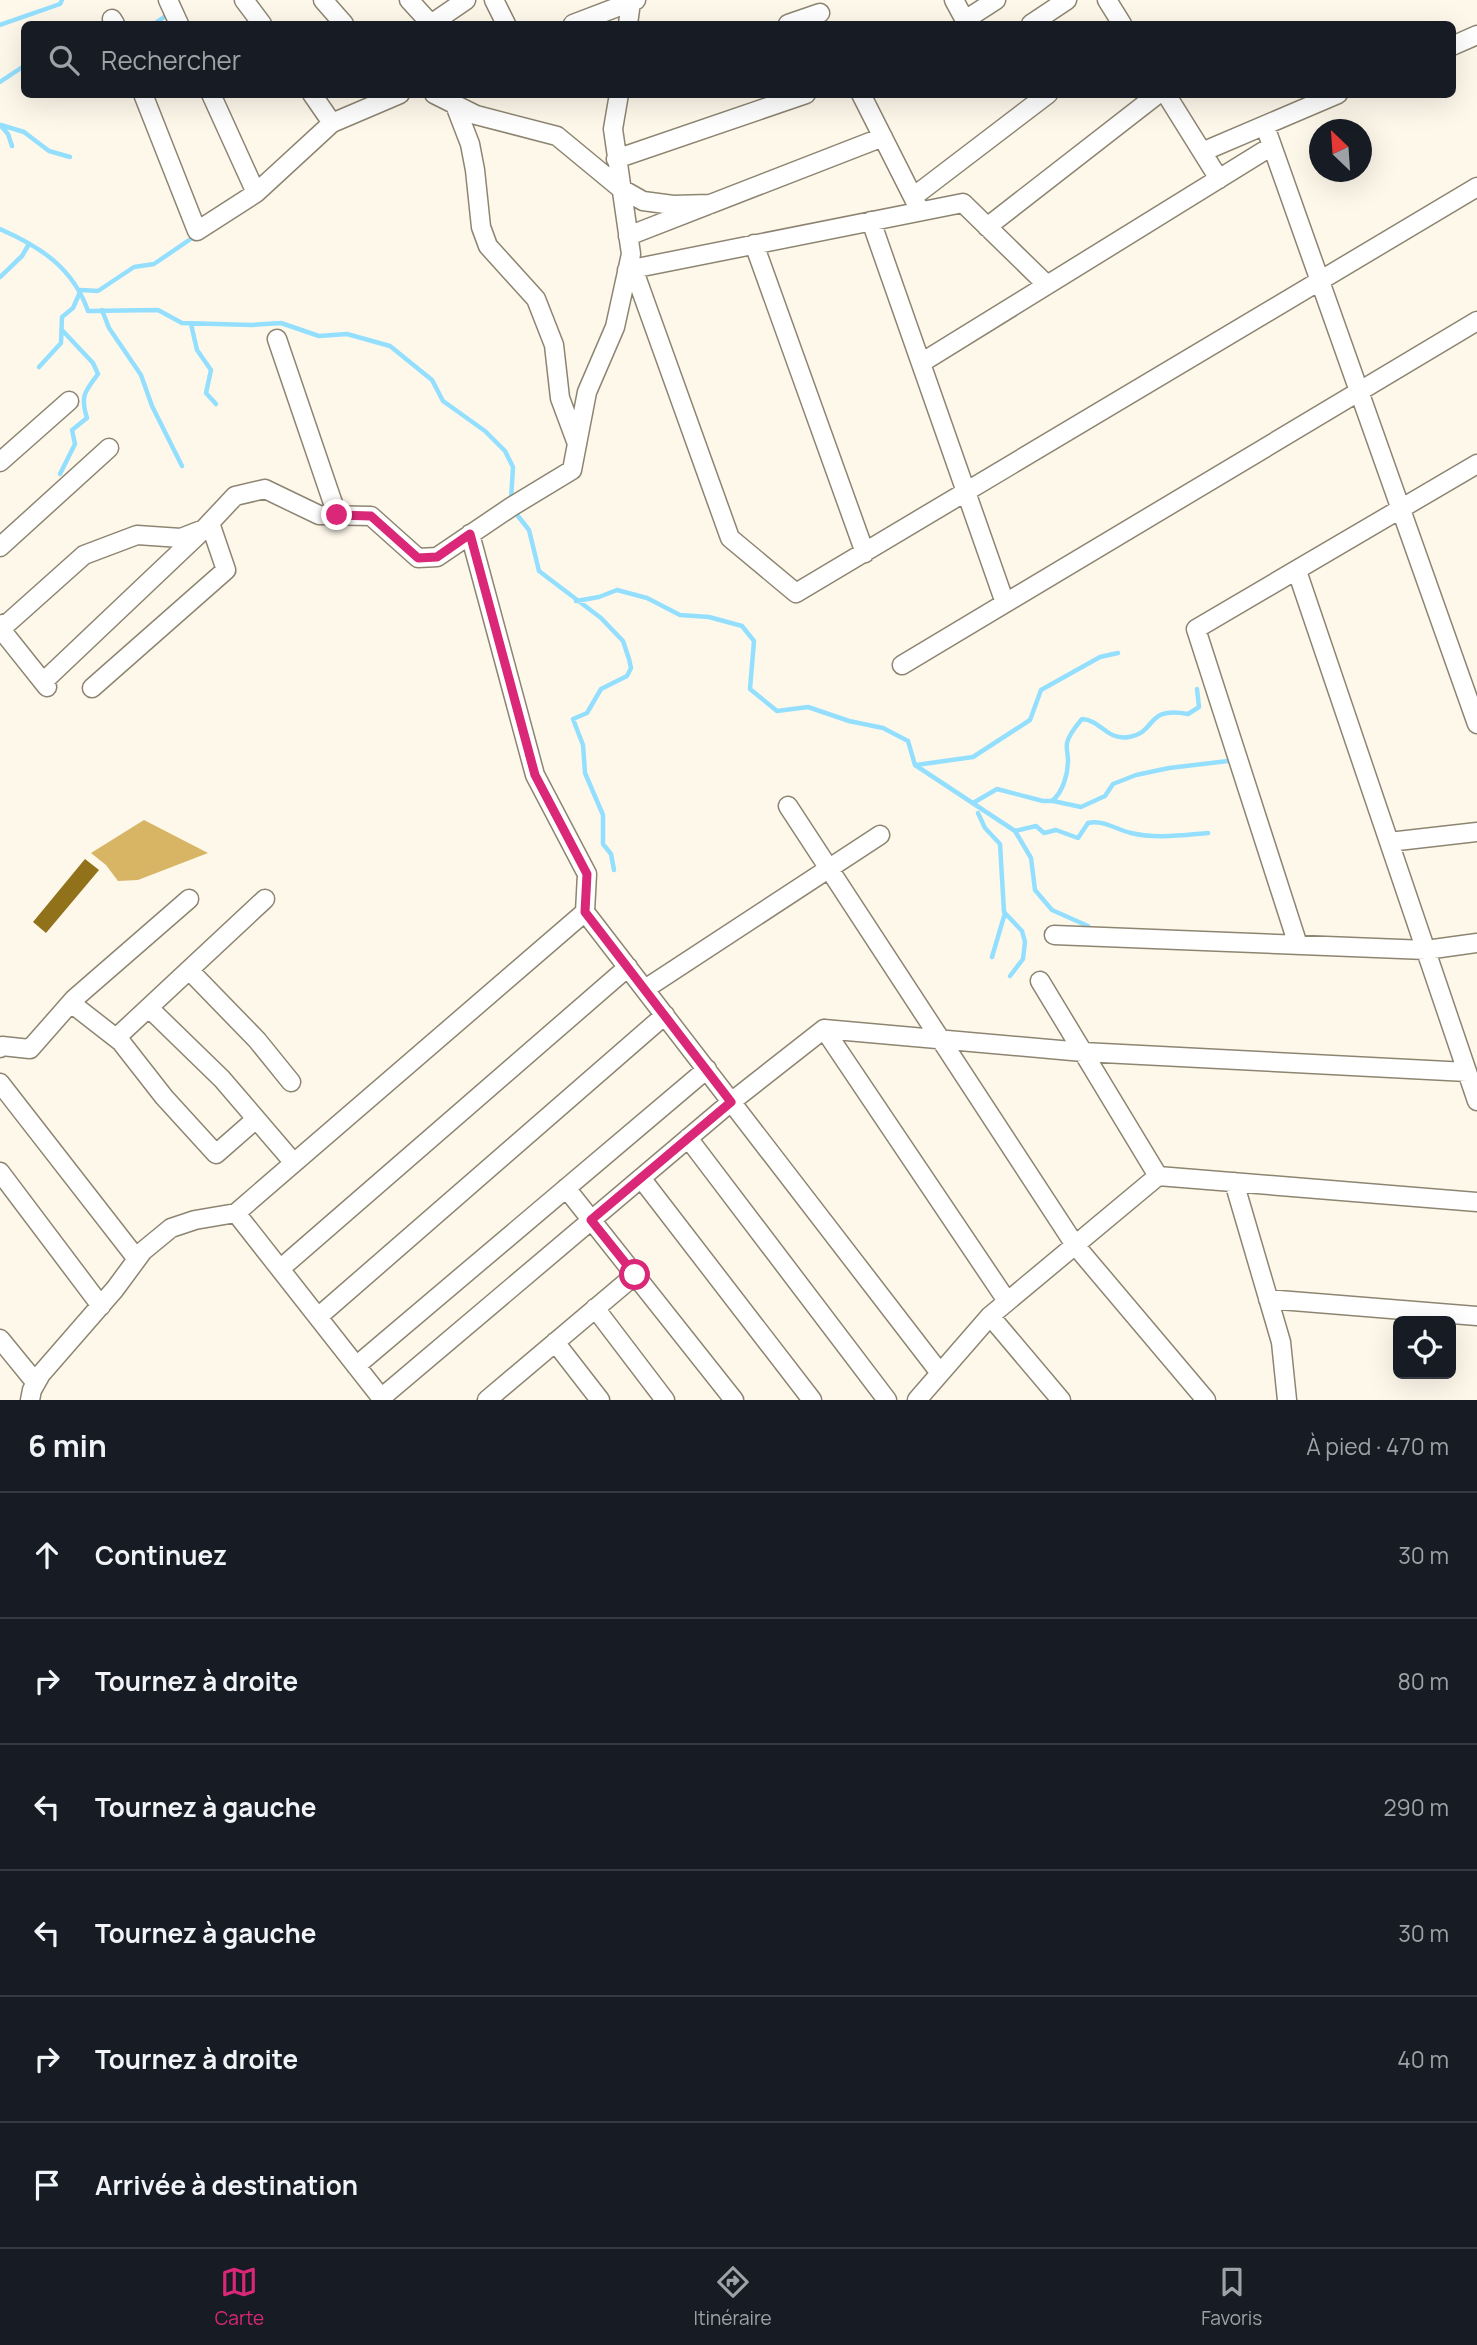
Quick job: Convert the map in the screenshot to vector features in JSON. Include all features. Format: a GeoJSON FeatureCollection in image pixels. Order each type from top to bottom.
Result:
{"type":"FeatureCollection","features":[{"type":"Feature","properties":{"kind":"street"},"geometry":{"type":"LineString","coordinates":[[168,0],[178,21]]}},
{"type":"Feature","properties":{"kind":"street"},"geometry":{"type":"LineString","coordinates":[[244,0],[260,21]]}},
{"type":"Feature","properties":{"kind":"street"},"geometry":{"type":"LineString","coordinates":[[323,0],[341,21]]}},
{"type":"Feature","properties":{"kind":"street"},"geometry":{"type":"LineString","coordinates":[[409,0],[428,21]]}},
{"type":"Feature","properties":{"kind":"street"},"geometry":{"type":"LineString","coordinates":[[435,21],[466,0]]}},
{"type":"Feature","properties":{"kind":"street"},"geometry":{"type":"LineString","coordinates":[[494,0],[504,21]]}},
{"type":"Feature","properties":{"kind":"street"},"geometry":{"type":"LineString","coordinates":[[954,0],[965,21]]}},
{"type":"Feature","properties":{"kind":"street"},"geometry":{"type":"LineString","coordinates":[[967,21],[996,0]]}},
{"type":"Feature","properties":{"kind":"street"},"geometry":{"type":"LineString","coordinates":[[1036,21],[1067,0]]}},
{"type":"Feature","properties":{"kind":"street"},"geometry":{"type":"LineString","coordinates":[[1107,0],[1120,21]]}},
{"type":"Feature","properties":{"kind":"street"},"geometry":{"type":"LineString","coordinates":[[581,21],[633,1]]}},
{"type":"Feature","properties":{"kind":"street"},"geometry":{"type":"LineString","coordinates":[[629,21],[633,1]]}},
{"type":"Feature","properties":{"kind":"street"},"geometry":{"type":"LineString","coordinates":[[797,21],[820,13]]}},
{"type":"Feature","properties":{"kind":"street"},"geometry":{"type":"LineString","coordinates":[[1456,44],[1477,35]]}},
{"type":"Feature","properties":{"kind":"street"},"geometry":{"type":"LineString","coordinates":[[145,98],[197,231],[256,193],[332,122],[390,98]]}},
{"type":"Feature","properties":{"kind":"street"},"geometry":{"type":"LineString","coordinates":[[213,98],[256,193]]}},
{"type":"Feature","properties":{"kind":"street"},"geometry":{"type":"LineString","coordinates":[[315,98],[332,122]]}},
{"type":"Feature","properties":{"kind":"street"},"geometry":{"type":"LineString","coordinates":[[442,98],[476,115],[557,136],[620,188],[643,201],[673,205],[710,204]]}},
{"type":"Feature","properties":{"kind":"street"},"geometry":{"type":"LineString","coordinates":[[207,526],[181,538],[137,534],[84,555],[9,622],[0,626],[45,684],[207,526],[235,496],[265,489],[319,515],[371,516],[418,558],[437,557],[572,470],[587,391],[615,327],[630,269],[631,254],[613,129],[618,98]]}},
{"type":"Feature","properties":{"kind":"street"},"geometry":{"type":"LineString","coordinates":[[616,159],[794,98]]}},
{"type":"Feature","properties":{"kind":"street"},"geometry":{"type":"LineString","coordinates":[[863,98],[917,204]]}},
{"type":"Feature","properties":{"kind":"street"},"geometry":{"type":"LineString","coordinates":[[917,204],[1043,98]]}},
{"type":"Feature","properties":{"kind":"street"},"geometry":{"type":"LineString","coordinates":[[987,227],[1153,98]]}},
{"type":"Feature","properties":{"kind":"street"},"geometry":{"type":"LineString","coordinates":[[1168,98],[1219,179]]}},
{"type":"Feature","properties":{"kind":"street"},"geometry":{"type":"LineString","coordinates":[[1202,152],[1329,98]]}},
{"type":"Feature","properties":{"kind":"street"},"geometry":{"type":"LineString","coordinates":[[455,105],[472,157],[481,227],[488,246],[536,299],[554,345],[560,398],[577,445]]}},
{"type":"Feature","properties":{"kind":"street"},"geometry":{"type":"LineString","coordinates":[[1265,126],[1477,724]]}},
{"type":"Feature","properties":{"kind":"street"},"geometry":{"type":"LineString","coordinates":[[628,236],[883,137]]}},
{"type":"Feature","properties":{"kind":"street"},"geometry":{"type":"LineString","coordinates":[[921,363],[1272,146]]}},
{"type":"Feature","properties":{"kind":"street"},"geometry":{"type":"LineString","coordinates":[[630,269],[730,538],[796,593],[1477,187]]}},
{"type":"Feature","properties":{"kind":"street"},"geometry":{"type":"LineString","coordinates":[[630,269],[871,221],[917,204],[962,203],[1047,285]]}},
{"type":"Feature","properties":{"kind":"street"},"geometry":{"type":"LineString","coordinates":[[871,221],[1004,603]]}},
{"type":"Feature","properties":{"kind":"street"},"geometry":{"type":"LineString","coordinates":[[754,244],[865,553]]}},
{"type":"Feature","properties":{"kind":"street"},"geometry":{"type":"LineString","coordinates":[[902,665],[1477,321]]}},
{"type":"Feature","properties":{"kind":"street"},"geometry":{"type":"LineString","coordinates":[[277,340],[337,515]]}},
{"type":"Feature","properties":{"kind":"street"},"geometry":{"type":"LineString","coordinates":[[0,462],[69,401]]}},
{"type":"Feature","properties":{"kind":"street"},"geometry":{"type":"LineString","coordinates":[[0,547],[109,448]]}},
{"type":"Feature","properties":{"kind":"street"},"geometry":{"type":"LineString","coordinates":[[1298,945],[1196,629],[1477,464]]}},
{"type":"Feature","properties":{"kind":"street"},"geometry":{"type":"LineString","coordinates":[[92,688],[226,570],[207,526]]}},
{"type":"Feature","properties":{"kind":"street"},"geometry":{"type":"LineString","coordinates":[[470,534],[535,775],[587,874],[585,912],[940,1373]]}},
{"type":"Feature","properties":{"kind":"street"},"geometry":{"type":"LineString","coordinates":[[1297,571],[1477,1101]]}},
{"type":"Feature","properties":{"kind":"street"},"geometry":{"type":"LineString","coordinates":[[788,806],[1075,1245],[1206,1400]]}},
{"type":"Feature","properties":{"kind":"street"},"geometry":{"type":"LineString","coordinates":[[1389,842],[1477,832]]}},
{"type":"Feature","properties":{"kind":"street"},"geometry":{"type":"LineString","coordinates":[[645,989],[880,835]]}},
{"type":"Feature","properties":{"kind":"street"},"geometry":{"type":"LineString","coordinates":[[0,1048],[30,1049],[71,1003],[189,899]]}},
{"type":"Feature","properties":{"kind":"street"},"geometry":{"type":"LineString","coordinates":[[116,1038],[265,899]]}},
{"type":"Feature","properties":{"kind":"street"},"geometry":{"type":"LineString","coordinates":[[0,1339],[33,1391],[143,1251],[171,1228],[195,1220],[236,1213],[585,912]]}},
{"type":"Feature","properties":{"kind":"street"},"geometry":{"type":"LineString","coordinates":[[1054,935],[1426,950],[1477,943]]}},
{"type":"Feature","properties":{"kind":"street"},"geometry":{"type":"LineString","coordinates":[[280,1269],[628,967]]}},
{"type":"Feature","properties":{"kind":"street"},"geometry":{"type":"LineString","coordinates":[[189,970],[257,1040],[292,1082]]}},
{"type":"Feature","properties":{"kind":"street"},"geometry":{"type":"LineString","coordinates":[[1040,981],[1158,1176]]}},
{"type":"Feature","properties":{"kind":"street"},"geometry":{"type":"LineString","coordinates":[[71,1003],[116,1038],[164,1097],[216,1154],[256,1119]]}},
{"type":"Feature","properties":{"kind":"street"},"geometry":{"type":"LineString","coordinates":[[149,1008],[222,1079],[294,1163]]}},
{"type":"Feature","properties":{"kind":"street"},"geometry":{"type":"LineString","coordinates":[[318,1317],[665,1015]]}},
{"type":"Feature","properties":{"kind":"street"},"geometry":{"type":"LineString","coordinates":[[236,1213],[382,1399],[731,1102],[824,1029],[1083,1052],[1467,1072]]}},
{"type":"Feature","properties":{"kind":"street"},"geometry":{"type":"LineString","coordinates":[[824,1029],[1007,1301]]}},
{"type":"Feature","properties":{"kind":"street"},"geometry":{"type":"LineString","coordinates":[[356,1366],[706,1069]]}},
{"type":"Feature","properties":{"kind":"street"},"geometry":{"type":"LineString","coordinates":[[0,1083],[137,1259]]}},
{"type":"Feature","properties":{"kind":"street"},"geometry":{"type":"LineString","coordinates":[[688,1138],[887,1400]]}},
{"type":"Feature","properties":{"kind":"street"},"geometry":{"type":"LineString","coordinates":[[0,1172],[101,1306]]}},
{"type":"Feature","properties":{"kind":"street"},"geometry":{"type":"LineString","coordinates":[[917,1400],[990,1316],[1158,1176],[1477,1202]]}},
{"type":"Feature","properties":{"kind":"street"},"geometry":{"type":"LineString","coordinates":[[641,1178],[812,1400]]}},
{"type":"Feature","properties":{"kind":"street"},"geometry":{"type":"LineString","coordinates":[[1234,1182],[1281,1342],[1287,1400]]}},
{"type":"Feature","properties":{"kind":"street"},"geometry":{"type":"LineString","coordinates":[[566,1188],[734,1400]]}},
{"type":"Feature","properties":{"kind":"street"},"geometry":{"type":"LineString","coordinates":[[487,1400],[635,1275]]}},
{"type":"Feature","properties":{"kind":"street"},"geometry":{"type":"LineString","coordinates":[[1268,1299],[1477,1317]]}},
{"type":"Feature","properties":{"kind":"street"},"geometry":{"type":"LineString","coordinates":[[595,1308],[665,1400]]}},
{"type":"Feature","properties":{"kind":"street"},"geometry":{"type":"LineString","coordinates":[[990,1316],[1061,1400]]}},
{"type":"Feature","properties":{"kind":"street"},"geometry":{"type":"LineString","coordinates":[[555,1342],[600,1400]]}},
{"type":"Feature","properties":{"kind":"shaded area"},"geometry":{"type":"Polygon","coordinates":[[[144,820],[208,853],[138,880],[118,881],[106,865],[91,853],[144,820]]]}},
{"type":"Feature","properties":{"kind":"building"},"geometry":{"type":"Polygon","coordinates":[[[85,859],[99,870],[46,933],[33,922],[85,859]]]}},
{"type":"Feature","properties":{"kind":"waterway"},"geometry":{"type":"LineString","coordinates":[[0,25],[60,4],[62,0]]}},
{"type":"Feature","properties":{"kind":"waterway"},"geometry":{"type":"LineString","coordinates":[[158,21],[170,13]]}},
{"type":"Feature","properties":{"kind":"waterway"},"geometry":{"type":"LineString","coordinates":[[0,82],[21,68]]}},
{"type":"Feature","properties":{"kind":"waterway"},"geometry":{"type":"LineString","coordinates":[[1,125],[24,132],[49,151],[70,157]]}},
{"type":"Feature","properties":{"kind":"waterway"},"geometry":{"type":"LineString","coordinates":[[1,126],[8,134],[12,146]]}},
{"type":"Feature","properties":{"kind":"waterway"},"geometry":{"type":"LineString","coordinates":[[0,229],[29,243],[54,261],[74,283],[88,311],[158,310],[182,323],[281,323],[319,336],[347,334],[390,346],[432,380],[443,401],[485,431],[505,451],[513,467],[511,500]]}},
{"type":"Feature","properties":{"kind":"waterway"},"geometry":{"type":"LineString","coordinates":[[39,367],[61,343],[62,317],[73,308],[81,290],[98,291],[134,267],[154,264],[195,236]]}},
{"type":"Feature","properties":{"kind":"waterway"},"geometry":{"type":"LineString","coordinates":[[0,277],[22,256],[29,244]]}},
{"type":"Feature","properties":{"kind":"waterway"},"geometry":{"type":"LineString","coordinates":[[102,310],[109,328],[141,375],[152,406],[182,466]]}},
{"type":"Feature","properties":{"kind":"waterway"},"geometry":{"type":"LineString","coordinates":[[191,324],[197,350],[211,370],[206,393],[216,404]]}},
{"type":"Feature","properties":{"kind":"waterway"},"geometry":{"type":"LineString","coordinates":[[60,474],[75,444],[72,430],[87,418],[85,394],[98,374],[93,363],[62,330]]}},
{"type":"Feature","properties":{"kind":"waterway"},"geometry":{"type":"LineString","coordinates":[[514,511],[529,530],[539,571],[601,618],[623,641],[629,659],[631,668],[627,676],[601,689],[587,713],[573,719],[583,745],[585,773],[603,815],[603,844],[611,854],[614,870]]}},
{"type":"Feature","properties":{"kind":"waterway"},"geometry":{"type":"LineString","coordinates":[[576,601],[617,590],[647,598],[680,615],[709,617],[742,626],[754,641],[750,689],[777,711],[808,707],[849,721],[883,728],[908,741],[915,765],[1015,831],[1036,826],[1044,833],[1056,830],[1078,838],[1088,823],[1093,822],[1150,836],[1208,833]]}},
{"type":"Feature","properties":{"kind":"waterway"},"geometry":{"type":"LineString","coordinates":[[916,765],[973,757],[1030,720],[1041,690],[1100,657],[1118,653]]}},
{"type":"Feature","properties":{"kind":"waterway"},"geometry":{"type":"LineString","coordinates":[[973,803],[997,789],[1052,801],[1066,777],[1068,740],[1082,719],[1089,720],[1115,736],[1129,737],[1144,730],[1158,716],[1174,712],[1188,714],[1199,707],[1197,689]]}},
{"type":"Feature","properties":{"kind":"waterway"},"geometry":{"type":"LineString","coordinates":[[1053,801],[1081,807],[1105,796],[1113,784],[1136,775],[1228,761]]}},
{"type":"Feature","properties":{"kind":"waterway"},"geometry":{"type":"LineString","coordinates":[[978,813],[985,828],[1000,844],[1004,912],[1022,931],[1025,942],[1023,959],[1010,976]]}},
{"type":"Feature","properties":{"kind":"waterway"},"geometry":{"type":"LineString","coordinates":[[1015,831],[1031,858],[1035,890],[1052,910],[1088,926]]}},
{"type":"Feature","properties":{"kind":"waterway"},"geometry":{"type":"LineString","coordinates":[[992,957],[1005,913]]}},
{"type":"Feature","properties":{"kind":"route"},"geometry":{"type":"LineString","coordinates":[[337,515],[371,516],[418,558],[437,557],[470,534],[535,775],[587,874],[585,912],[731,1102],[591,1220],[635,1275]]}}]}
